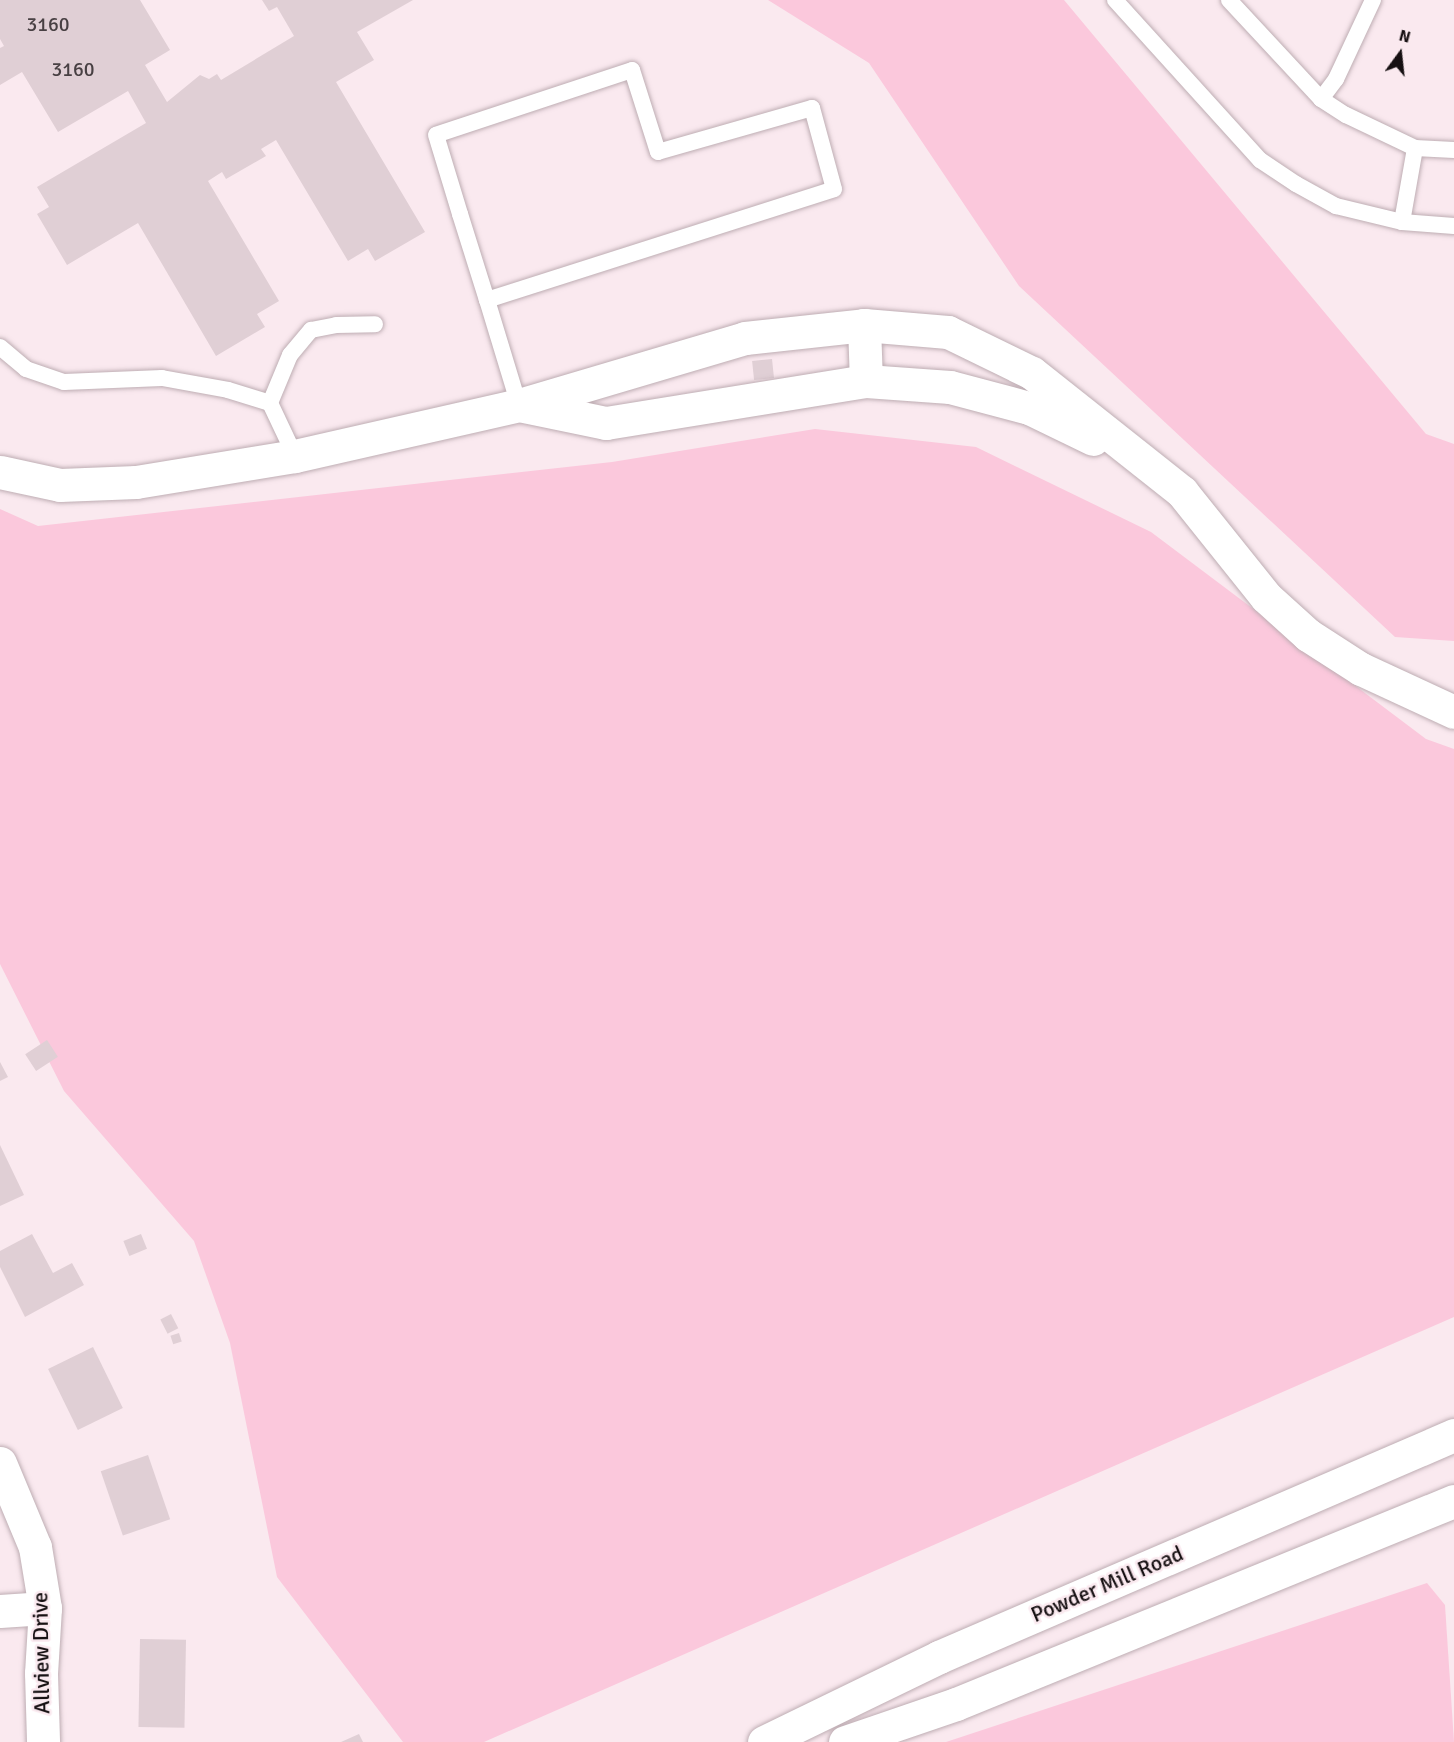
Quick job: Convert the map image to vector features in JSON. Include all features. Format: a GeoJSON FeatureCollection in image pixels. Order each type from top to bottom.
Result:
{"type":"FeatureCollection","features":[{"type":"Feature","properties":{"kind":"street"},"geometry":{"type":"LineString","coordinates":[[0,472],[60,485],[136,482],[295,456],[519,405],[745,338],[948,332],[1032,373],[1182,492],[1266,597],[1308,635],[1361,669],[1447,704]]}},
{"type":"Feature","properties":{"kind":"street"},"geometry":{"type":"LineString","coordinates":[[864,333],[866,381]]}},
{"type":"Feature","properties":{"kind":"street"},"geometry":{"type":"LineString","coordinates":[[519,405],[606,423],[866,381],[950,387],[1029,408],[1144,463]]}},
{"type":"Feature","properties":{"kind":"street"},"geometry":{"type":"LineString","coordinates":[[1381,1464],[1454,1422]]}},
{"type":"Feature","properties":{"kind":"street","name":"Powder Mill Road"},"geometry":{"type":"LineString","coordinates":[[764,1742],[939,1657],[1381,1464],[1454,1435]]}},
{"type":"Feature","properties":{"kind":"street","name":"Allview Drive"},"geometry":{"type":"LineString","coordinates":[[0,1465],[35,1547],[45,1608],[41,1673],[43,1742]]}},
{"type":"Feature","properties":{"kind":"street"},"geometry":{"type":"LineString","coordinates":[[845,1742],[956,1704],[1454,1501]]}},
{"type":"Feature","properties":{"kind":"street"},"geometry":{"type":"LineString","coordinates":[[1402,1522],[1454,1506]]}},
{"type":"Feature","properties":{"kind":"street"},"geometry":{"type":"LineString","coordinates":[[0,1611],[45,1608]]}},
{"type":"Feature","properties":{"kind":"lane"},"geometry":{"type":"LineString","coordinates":[[1115,0],[1260,160],[1336,206],[1402,222],[1454,226]]}},
{"type":"Feature","properties":{"kind":"lane"},"geometry":{"type":"LineString","coordinates":[[1229,0],[1321,99],[1346,115],[1415,148],[1454,150]]}},
{"type":"Feature","properties":{"kind":"lane"},"geometry":{"type":"LineString","coordinates":[[1321,99],[1336,79],[1373,0]]}},
{"type":"Feature","properties":{"kind":"lane"},"geometry":{"type":"LineString","coordinates":[[487,300],[834,189],[812,108],[658,152],[632,70],[436,135],[519,405]]}},
{"type":"Feature","properties":{"kind":"lane"},"geometry":{"type":"LineString","coordinates":[[1402,222],[1415,148]]}},
{"type":"Feature","properties":{"kind":"lane"},"geometry":{"type":"LineString","coordinates":[[270,403],[290,355],[311,330],[375,324]]}},
{"type":"Feature","properties":{"kind":"lane"},"geometry":{"type":"LineString","coordinates":[[0,347],[26,369],[64,382],[162,378],[228,390],[270,403],[295,456]]}},
{"type":"Feature","properties":{"kind":"shaded area"},"geometry":{"type":"Polygon","coordinates":[[[768,0],[1064,0],[1426,434],[1454,444],[1454,641],[1395,637],[1019,286],[869,63],[768,0]]]}},
{"type":"Feature","properties":{"kind":"shaded area"},"geometry":{"type":"Polygon","coordinates":[[[815,429],[976,447],[1151,532],[1426,739],[1454,749],[1454,1317],[484,1742],[403,1742],[277,1577],[230,1343],[194,1241],[64,1091],[0,964],[0,509],[38,526],[612,462],[815,429]]]}},
{"type":"Feature","properties":{"kind":"shaded area"},"geometry":{"type":"Polygon","coordinates":[[[1427,1583],[1445,1605],[1454,1742],[946,1742],[1427,1583]]]}},
{"type":"Feature","properties":{"kind":"building"},"geometry":{"type":"Polygon","coordinates":[[[0,0],[140,0],[170,50],[145,65],[167,102],[200,75],[209,79],[217,74],[221,80],[294,36],[277,7],[269,11],[262,0],[413,0],[357,32],[374,60],[336,82],[425,232],[375,261],[368,249],[348,261],[276,140],[261,149],[266,156],[226,179],[222,172],[208,181],[279,301],[257,314],[265,327],[216,356],[138,223],[67,265],[37,214],[49,207],[37,187],[146,123],[128,91],[58,132],[22,72],[0,85],[0,48],[4,46],[0,39],[0,0]]]}},
{"type":"Feature","properties":{"kind":"building"},"geometry":{"type":"Polygon","coordinates":[[[772,359],[774,378],[754,380],[752,361],[772,359]]]}},
{"type":"Feature","properties":{"kind":"building"},"geometry":{"type":"Polygon","coordinates":[[[47,1040],[58,1057],[36,1071],[25,1054],[47,1040]]]}},
{"type":"Feature","properties":{"kind":"building"},"geometry":{"type":"Polygon","coordinates":[[[0,1062],[8,1077],[0,1081],[0,1062]]]}},
{"type":"Feature","properties":{"kind":"building"},"geometry":{"type":"Polygon","coordinates":[[[0,1145],[24,1195],[0,1206],[0,1145]]]}},
{"type":"Feature","properties":{"kind":"building"},"geometry":{"type":"Polygon","coordinates":[[[32,1234],[53,1273],[72,1263],[84,1285],[25,1317],[0,1267],[0,1251],[32,1234]]]}},
{"type":"Feature","properties":{"kind":"building"},"geometry":{"type":"Polygon","coordinates":[[[141,1234],[147,1249],[129,1256],[123,1241],[141,1234]]]}},
{"type":"Feature","properties":{"kind":"building"},"geometry":{"type":"Polygon","coordinates":[[[171,1314],[178,1328],[168,1334],[160,1319],[171,1314]]]}},
{"type":"Feature","properties":{"kind":"building"},"geometry":{"type":"Polygon","coordinates":[[[179,1333],[182,1342],[173,1344],[170,1336],[179,1333]]]}},
{"type":"Feature","properties":{"kind":"building"},"geometry":{"type":"Polygon","coordinates":[[[93,1347],[123,1408],[78,1430],[48,1369],[93,1347]]]}},
{"type":"Feature","properties":{"kind":"building"},"geometry":{"type":"Polygon","coordinates":[[[148,1455],[170,1519],[123,1536],[101,1471],[148,1455]]]}},
{"type":"Feature","properties":{"kind":"building"},"geometry":{"type":"Polygon","coordinates":[[[140,1639],[186,1640],[184,1728],[138,1727],[140,1639]]]}},
{"type":"Feature","properties":{"kind":"building"},"geometry":{"type":"Polygon","coordinates":[[[359,1734],[363,1742],[341,1742],[359,1734]]]}}]}
